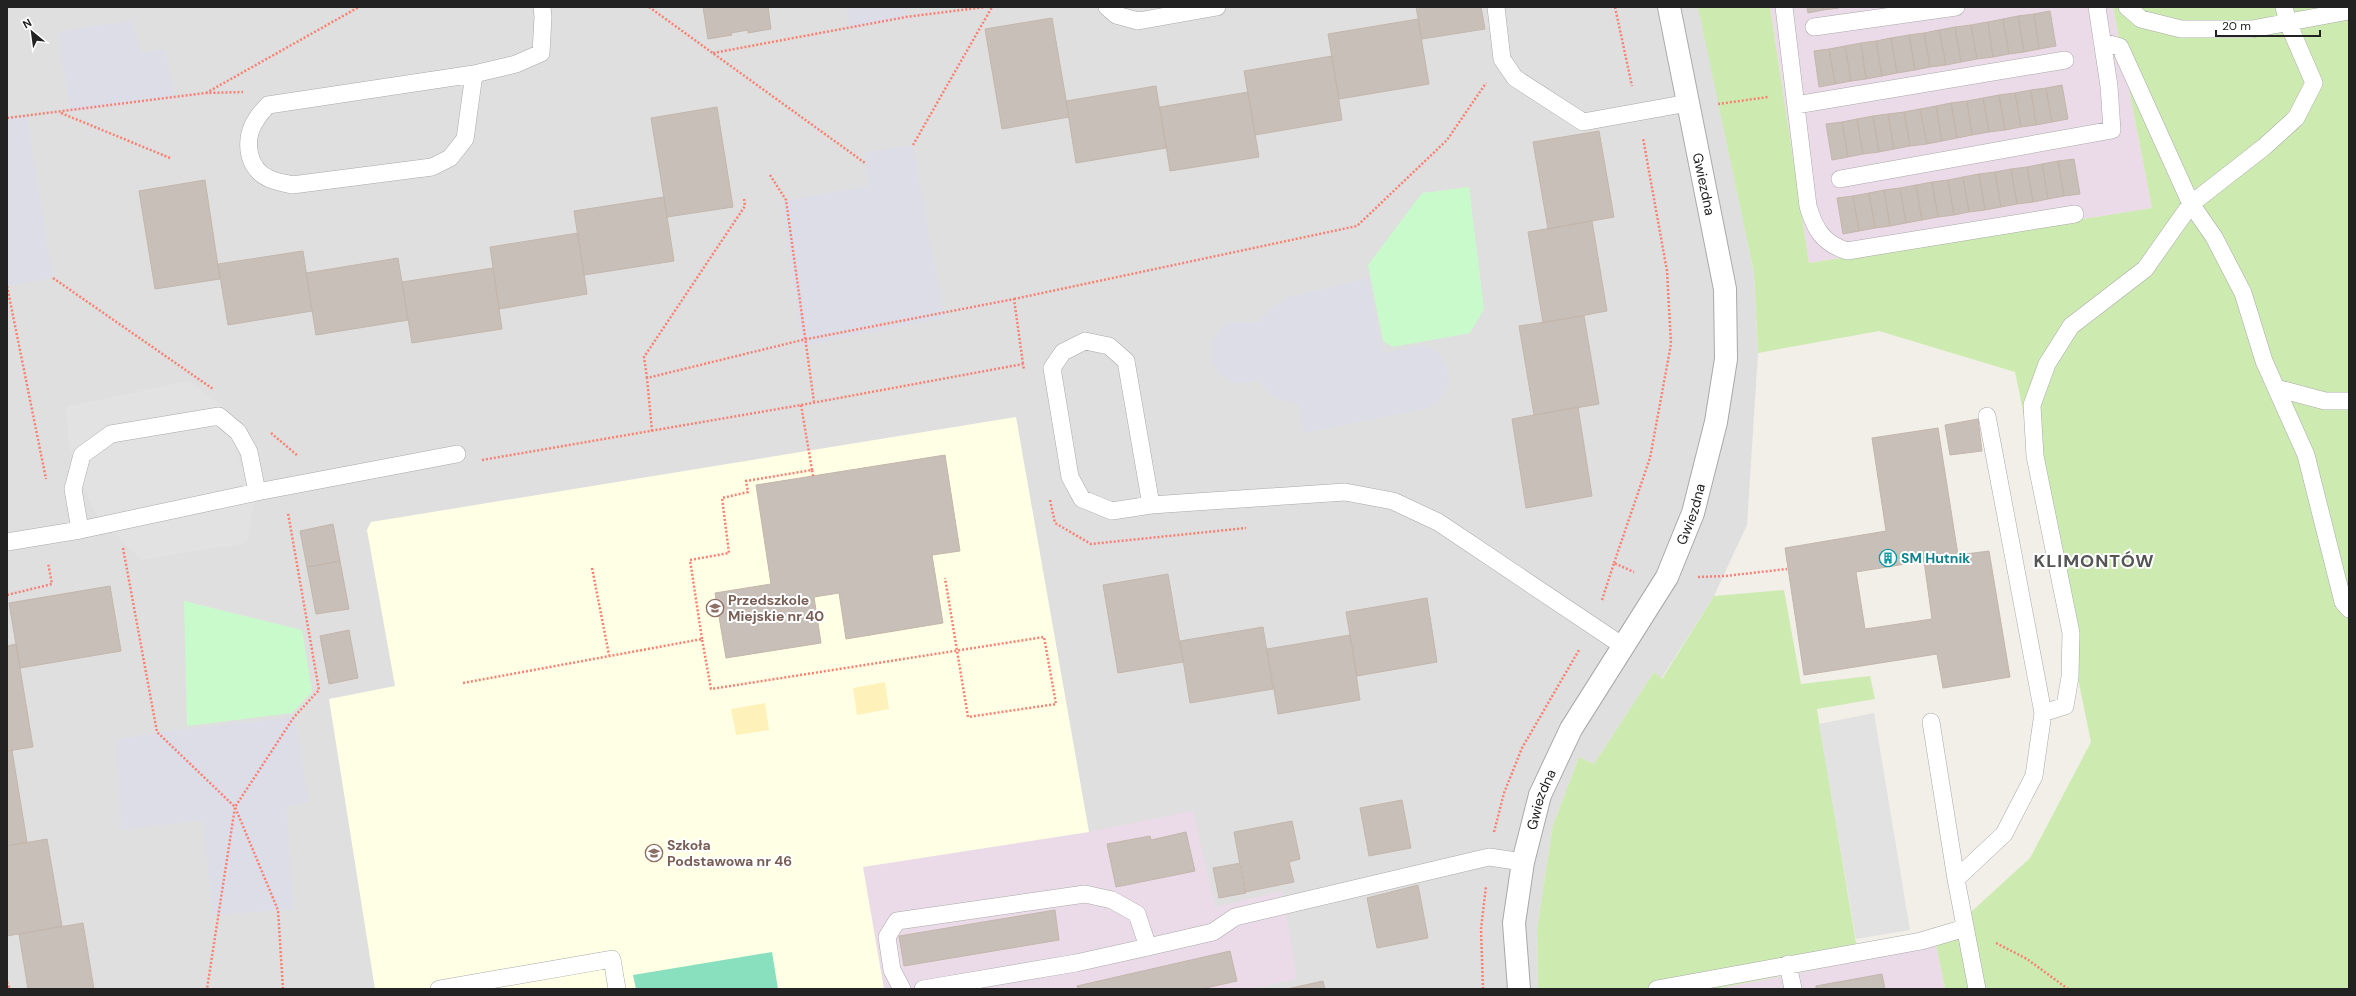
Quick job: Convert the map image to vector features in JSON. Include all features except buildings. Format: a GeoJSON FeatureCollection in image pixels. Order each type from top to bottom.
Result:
{"type":"FeatureCollection","features":[{"type":"Feature","properties":{"kind":"street","name":"Gwiezdna"},"geometry":{"type":"LineString","coordinates":[[1519,989],[1514,923],[1523,862],[1544,788],[1571,729],[1667,577],[1693,512],[1716,422],[1726,359],[1725,289],[1669,7]]}},
{"type":"Feature","properties":{"kind":"lane"},"geometry":{"type":"LineString","coordinates":[[474,74],[465,139],[450,158],[432,167],[292,185],[269,179],[256,169],[249,153],[248,140],[255,120],[268,105],[474,74],[516,64],[541,53],[543,17],[542,7]]}},
{"type":"Feature","properties":{"kind":"lane"},"geometry":{"type":"LineString","coordinates":[[1107,7],[1116,15],[1138,21],[1217,7]]}},
{"type":"Feature","properties":{"kind":"lane"},"geometry":{"type":"LineString","coordinates":[[1496,7],[1502,60],[1515,78],[1583,122],[1688,106]]}},
{"type":"Feature","properties":{"kind":"lane"},"geometry":{"type":"LineString","coordinates":[[1784,7],[1808,206],[1813,223],[1822,236],[1832,246],[1847,251],[2075,214]]}},
{"type":"Feature","properties":{"kind":"lane"},"geometry":{"type":"LineString","coordinates":[[1814,27],[1956,7]]}},
{"type":"Feature","properties":{"kind":"lane"},"geometry":{"type":"LineString","coordinates":[[1840,179],[2112,130],[2109,86],[2097,7]]}},
{"type":"Feature","properties":{"kind":"lane"},"geometry":{"type":"LineString","coordinates":[[2127,7],[2142,19],[2181,29],[2252,29],[2349,11]]}},
{"type":"Feature","properties":{"kind":"lane"},"geometry":{"type":"LineString","coordinates":[[2043,713],[2065,706],[2070,677],[2071,633],[2034,456],[2032,405],[2047,364],[2071,326],[2145,269],[2191,204],[2264,147],[2296,118],[2314,83],[2288,23],[2284,7]]}},
{"type":"Feature","properties":{"kind":"lane"},"geometry":{"type":"LineString","coordinates":[[2102,42],[2120,47],[2191,204],[2214,237],[2243,293],[2264,361],[2306,455],[2344,602],[2349,609]]}},
{"type":"Feature","properties":{"kind":"lane"},"geometry":{"type":"LineString","coordinates":[[1795,99],[2065,60]]}},
{"type":"Feature","properties":{"kind":"lane"},"geometry":{"type":"LineString","coordinates":[[1152,505],[1126,361],[1109,346],[1085,341],[1063,352],[1052,368],[1070,478],[1082,498],[1112,511],[1152,505],[1345,492],[1392,501],[1438,522],[1623,646]]}},
{"type":"Feature","properties":{"kind":"lane"},"geometry":{"type":"LineString","coordinates":[[2276,388],[2325,401],[2349,401]]}},
{"type":"Feature","properties":{"kind":"lane"},"geometry":{"type":"LineString","coordinates":[[80,530],[73,489],[82,455],[111,434],[219,416],[238,432],[248,452],[257,492]]}},
{"type":"Feature","properties":{"kind":"lane"},"geometry":{"type":"LineString","coordinates":[[1956,879],[2004,834],[2034,776],[2043,713],[1988,416]]}},
{"type":"Feature","properties":{"kind":"lane"},"geometry":{"type":"LineString","coordinates":[[7,542],[80,530],[257,492],[457,454]]}},
{"type":"Feature","properties":{"kind":"lane"},"geometry":{"type":"LineString","coordinates":[[1931,722],[1956,879],[1977,989]]}},
{"type":"Feature","properties":{"kind":"lane"},"geometry":{"type":"LineString","coordinates":[[923,989],[1076,964],[1213,932],[1235,917],[1489,857],[1523,862]]}},
{"type":"Feature","properties":{"kind":"lane"},"geometry":{"type":"LineString","coordinates":[[902,989],[892,970],[887,937],[897,922],[1085,894],[1112,900],[1137,914],[1148,947]]}},
{"type":"Feature","properties":{"kind":"lane"},"geometry":{"type":"LineString","coordinates":[[1657,989],[1674,988],[1788,964],[1921,941],[1967,936]]}},
{"type":"Feature","properties":{"kind":"lane"},"geometry":{"type":"LineString","coordinates":[[439,989],[612,959],[617,989]]}},
{"type":"Feature","properties":{"kind":"lane"},"geometry":{"type":"LineString","coordinates":[[1788,964],[1793,989]]}},
{"type":"Feature","properties":{"kind":"path"},"geometry":{"type":"LineString","coordinates":[[206,93],[359,7]]}},
{"type":"Feature","properties":{"kind":"path"},"geometry":{"type":"LineString","coordinates":[[649,7],[865,163]]}},
{"type":"Feature","properties":{"kind":"path"},"geometry":{"type":"LineString","coordinates":[[713,53],[906,17],[984,7]]}},
{"type":"Feature","properties":{"kind":"path"},"geometry":{"type":"LineString","coordinates":[[913,145],[992,7]]}},
{"type":"Feature","properties":{"kind":"path"},"geometry":{"type":"LineString","coordinates":[[1614,563],[1650,458],[1671,344],[1667,271],[1638,113],[1615,7]]}},
{"type":"Feature","properties":{"kind":"path"},"geometry":{"type":"LineString","coordinates":[[647,378],[807,339],[1014,299],[1357,226],[1447,140],[1502,60]]}},
{"type":"Feature","properties":{"kind":"path"},"geometry":{"type":"LineString","coordinates":[[7,118],[61,113],[206,93],[243,92],[268,105]]}},
{"type":"Feature","properties":{"kind":"path"},"geometry":{"type":"LineString","coordinates":[[1688,106],[1795,99]]}},
{"type":"Feature","properties":{"kind":"path"},"geometry":{"type":"LineString","coordinates":[[61,113],[170,158]]}},
{"type":"Feature","properties":{"kind":"path"},"geometry":{"type":"LineString","coordinates":[[770,174],[786,200],[807,339],[814,402]]}},
{"type":"Feature","properties":{"kind":"path"},"geometry":{"type":"LineString","coordinates":[[652,430],[644,357],[745,206],[744,199]]}},
{"type":"Feature","properties":{"kind":"path"},"geometry":{"type":"LineString","coordinates":[[54,278],[217,392]]}},
{"type":"Feature","properties":{"kind":"path"},"geometry":{"type":"LineString","coordinates":[[7,286],[47,483]]}},
{"type":"Feature","properties":{"kind":"path"},"geometry":{"type":"LineString","coordinates":[[1014,299],[1024,371]]}},
{"type":"Feature","properties":{"kind":"path"},"geometry":{"type":"LineString","coordinates":[[457,454],[459,464],[801,405],[1023,364]]}},
{"type":"Feature","properties":{"kind":"path"},"geometry":{"type":"LineString","coordinates":[[801,405],[813,476]]}},
{"type":"Feature","properties":{"kind":"path"},"geometry":{"type":"LineString","coordinates":[[266,429],[299,458]]}},
{"type":"Feature","properties":{"kind":"path"},"geometry":{"type":"LineString","coordinates":[[812,470],[746,481],[748,492],[722,498],[729,553],[690,560],[711,689],[957,651],[1044,637],[1056,704],[968,717],[957,651],[945,578]]}},
{"type":"Feature","properties":{"kind":"path"},"geometry":{"type":"LineString","coordinates":[[207,989],[235,807],[294,717],[319,690],[285,487]]}},
{"type":"Feature","properties":{"kind":"path"},"geometry":{"type":"LineString","coordinates":[[1048,492],[1055,523],[1091,544],[1253,527]]}},
{"type":"Feature","properties":{"kind":"path"},"geometry":{"type":"LineString","coordinates":[[122,542],[157,732],[235,807],[278,910],[283,989]]}},
{"type":"Feature","properties":{"kind":"path"},"geometry":{"type":"LineString","coordinates":[[7,595],[52,584],[46,556]]}},
{"type":"Feature","properties":{"kind":"path"},"geometry":{"type":"LineString","coordinates":[[592,568],[610,655]]}},
{"type":"Feature","properties":{"kind":"path"},"geometry":{"type":"LineString","coordinates":[[1712,577],[1787,569]]}},
{"type":"Feature","properties":{"kind":"path"},"geometry":{"type":"LineString","coordinates":[[463,683],[702,639]]}},
{"type":"Feature","properties":{"kind":"path"},"geometry":{"type":"LineString","coordinates":[[1483,989],[1481,929],[1489,857],[1504,793],[1522,748],[1580,651],[1576,645]]}},
{"type":"Feature","properties":{"kind":"path"},"geometry":{"type":"LineString","coordinates":[[1967,936],[1988,939],[2027,959],[2068,989]]}},
{"type":"Feature","properties":{"kind":"path"},"geometry":{"type":"LineString","coordinates":[[7,982],[10,989]]}},
{"type":"Feature","properties":{"kind":"shaded area"},"geometry":{"type":"Polygon","coordinates":[[[7,7],[1699,7],[1754,273],[1758,353],[1747,525],[1714,596],[1661,679],[1654,672],[1594,764],[1579,757],[1553,825],[1537,929],[1538,989],[7,989],[7,7]]]}},
{"type":"Feature","properties":{"kind":"shaded area"},"geometry":{"type":"Polygon","coordinates":[[[846,7],[905,7],[906,17],[849,27],[846,7]]]}},
{"type":"Feature","properties":{"kind":"shaded area"},"geometry":{"type":"Polygon","coordinates":[[[1770,7],[2113,7],[2152,208],[1809,263],[1770,7]]]}},
{"type":"Feature","properties":{"kind":"shaded area"},"geometry":{"type":"Polygon","coordinates":[[[132,20],[141,53],[165,49],[174,97],[71,111],[57,32],[132,20]]]}},
{"type":"Feature","properties":{"kind":"shaded area"},"geometry":{"type":"Polygon","coordinates":[[[27,117],[53,278],[7,286],[7,118],[27,117]]]}},
{"type":"Feature","properties":{"kind":"shaded area"},"geometry":{"type":"Polygon","coordinates":[[[913,145],[944,318],[802,346],[782,201],[868,186],[864,153],[913,145]]]}},
{"type":"Feature","properties":{"kind":"shaded area"},"geometry":{"type":"Polygon","coordinates":[[[1369,278],[1382,353],[1425,345],[1440,354],[1447,367],[1449,384],[1440,399],[1429,408],[1304,433],[1297,403],[1279,400],[1266,391],[1259,380],[1246,383],[1233,383],[1220,375],[1211,359],[1211,343],[1217,332],[1229,322],[1260,322],[1268,310],[1289,297],[1369,278]]]}},
{"type":"Feature","properties":{"kind":"shaded area"},"geometry":{"type":"Polygon","coordinates":[[[188,381],[220,404],[254,500],[247,543],[141,560],[94,512],[69,446],[66,407],[188,381]]]}},
{"type":"Feature","properties":{"kind":"shaded area","name":"Przedszkole Miejskie nr 40"},"geometry":{"type":"Polygon","coordinates":[[[1016,417],[1089,832],[863,867],[884,989],[375,989],[329,699],[395,686],[367,530],[371,522],[1016,417]]]}},
{"type":"Feature","properties":{"kind":"shaded area"},"geometry":{"type":"Polygon","coordinates":[[[1874,713],[1910,930],[1856,939],[1819,724],[1874,713]]]}},
{"type":"Feature","properties":{"kind":"shaded area"},"geometry":{"type":"Polygon","coordinates":[[[294,717],[309,801],[287,807],[293,909],[213,915],[202,820],[121,830],[117,740],[157,732],[294,717]]]}},
{"type":"Feature","properties":{"kind":"shaded area"},"geometry":{"type":"Polygon","coordinates":[[[1193,811],[1215,907],[1282,891],[1297,979],[1251,989],[884,989],[863,867],[1089,832],[1193,811]]]}},
{"type":"Feature","properties":{"kind":"shaded area"},"geometry":{"type":"Polygon","coordinates":[[[1936,944],[1945,989],[1716,989],[1859,961],[1936,944]]]}},
{"type":"Feature","properties":{"kind":"green space"},"geometry":{"type":"Polygon","coordinates":[[[1698,7],[1770,7],[1809,263],[2152,208],[2113,7],[2349,7],[2349,989],[1945,989],[1936,944],[2030,858],[2091,742],[2015,372],[1879,331],[1758,353],[1754,273],[1698,7]]]}},
{"type":"Feature","properties":{"kind":"green space"},"geometry":{"type":"Polygon","coordinates":[[[1469,187],[1484,309],[1470,333],[1393,347],[1383,341],[1368,265],[1422,193],[1469,187]]]}},
{"type":"Feature","properties":{"kind":"green space"},"geometry":{"type":"Polygon","coordinates":[[[1784,590],[1801,684],[1870,676],[1875,699],[1817,709],[1859,961],[1715,989],[1538,989],[1537,929],[1553,825],[1579,757],[1594,764],[1654,672],[1662,679],[1714,596],[1784,590]]]}},
{"type":"Feature","properties":{"kind":"green space"},"geometry":{"type":"Polygon","coordinates":[[[184,601],[302,630],[312,692],[292,713],[187,726],[184,601]]]}},
{"type":"Feature","properties":{"kind":"green space"},"geometry":{"type":"Polygon","coordinates":[[[772,952],[778,989],[636,989],[633,975],[772,952]]]}},
{"type":"Feature","properties":{"kind":"sand"},"geometry":{"type":"Polygon","coordinates":[[[885,682],[889,709],[857,715],[853,688],[885,682]]]}},
{"type":"Feature","properties":{"kind":"sand"},"geometry":{"type":"Polygon","coordinates":[[[765,703],[769,730],[736,735],[731,709],[765,703]]]}},
{"type":"Feature","properties":{"kind":"place","name":"SM Hutnik"},"geometry":{"type":"Point","coordinates":[1888,558]}},
{"type":"Feature","properties":{"kind":"place","name":"Przedszkole Miejskie nr 40"},"geometry":{"type":"Point","coordinates":[715,608]}},
{"type":"Feature","properties":{"kind":"place","name":"Szkoła Podstawowa nr 46"},"geometry":{"type":"Point","coordinates":[654,853]}},
{"type":"Feature","properties":{"kind":"district","name":"KLIMONTÓW"},"geometry":{"type":"Point","coordinates":[2094,561]}}]}
